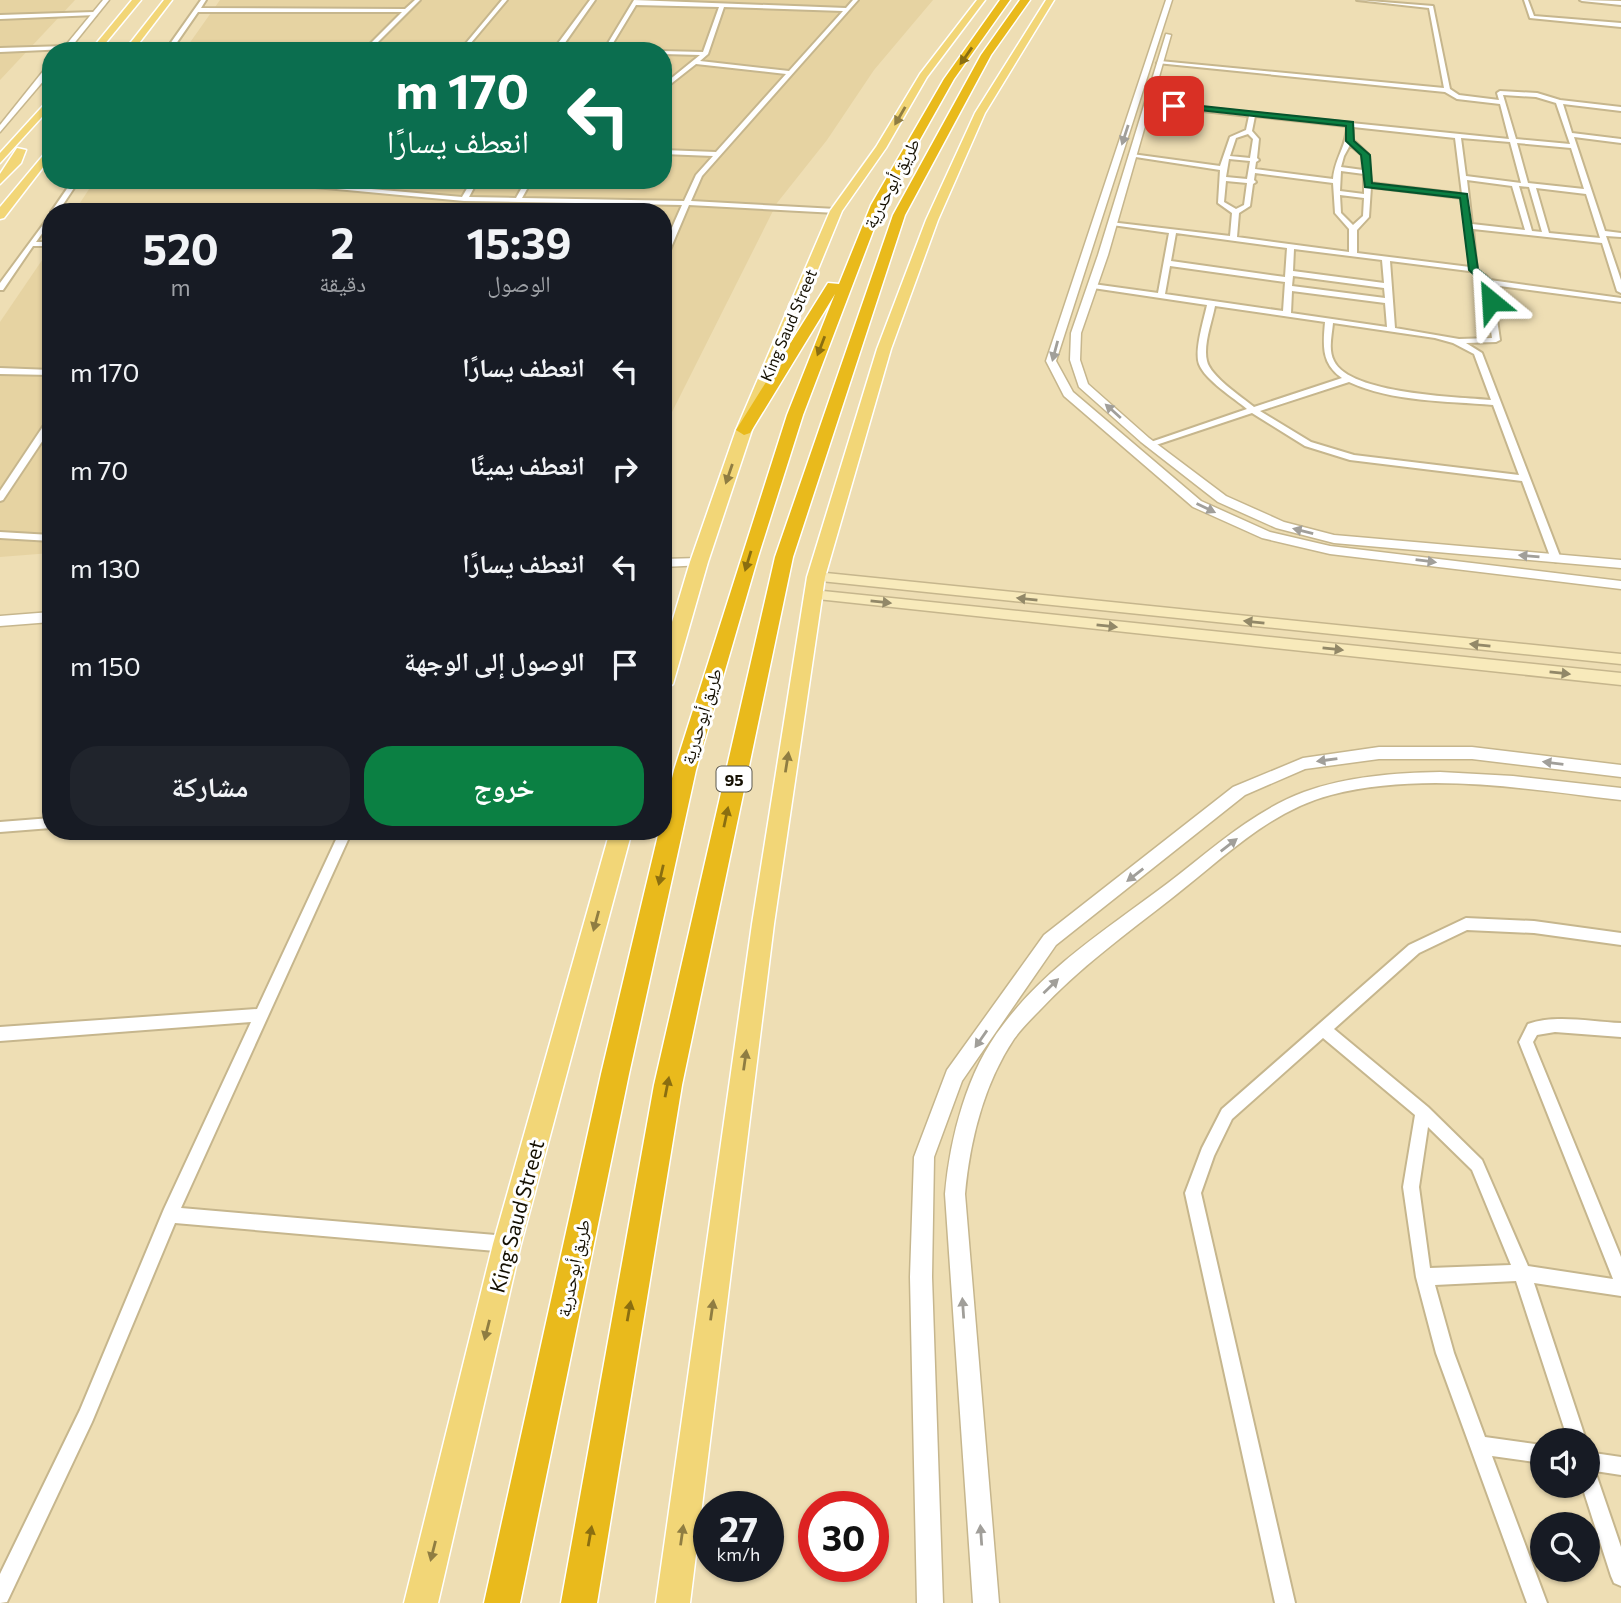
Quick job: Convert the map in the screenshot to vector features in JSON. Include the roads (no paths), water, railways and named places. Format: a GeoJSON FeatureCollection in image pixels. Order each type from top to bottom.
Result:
{"type":"FeatureCollection","features":[{"type":"Feature","properties":{"kind":"highway","name":"طريق أبوحدرية"},"geometry":{"type":"LineString","coordinates":[[672,826],[685,770],[795,415],[860,242],[877,205],[950,79],[1005,0]]}},
{"type":"Feature","properties":{"kind":"highway","name":"طريق أبوحدرية"},"geometry":{"type":"LineString","coordinates":[[579,1603],[668,1085],[784,557],[898,215],[986,55],[1025,0]]}},
{"type":"Feature","properties":{"kind":"highway"},"geometry":{"type":"LineString","coordinates":[[744,430],[860,242]]}},
{"type":"Feature","properties":{"kind":"highway","name":"طريق أبوحدرية"},"geometry":{"type":"LineString","coordinates":[[502,1603],[615,1074],[669,840]]}},
{"type":"Feature","properties":{"kind":"main road"},"geometry":{"type":"LineString","coordinates":[[101,42],[137,0]]}},
{"type":"Feature","properties":{"kind":"main road"},"geometry":{"type":"LineString","coordinates":[[135,42],[169,0]]}},
{"type":"Feature","properties":{"kind":"main road","name":"King Saud Street"},"geometry":{"type":"LineString","coordinates":[[672,654],[699,562],[744,430],[836,211],[881,148],[923,76],[981,0]]}},
{"type":"Feature","properties":{"kind":"main road"},"geometry":{"type":"LineString","coordinates":[[673,1603],[762,924],[814,586],[884,349],[932,220],[980,113],[1050,0]]}},
{"type":"Feature","properties":{"kind":"main road"},"geometry":{"type":"LineString","coordinates":[[0,160],[42,111]]}},
{"type":"Feature","properties":{"kind":"main road"},"geometry":{"type":"LineString","coordinates":[[0,181],[17,161],[30,125]]}},
{"type":"Feature","properties":{"kind":"main road"},"geometry":{"type":"LineString","coordinates":[[0,215],[42,161]]}},
{"type":"Feature","properties":{"kind":"main road"},"geometry":{"type":"LineString","coordinates":[[0,188],[20,189]]}},
{"type":"Feature","properties":{"kind":"main road"},"geometry":{"type":"LineString","coordinates":[[814,586],[1621,659]]}},
{"type":"Feature","properties":{"kind":"main road"},"geometry":{"type":"LineString","coordinates":[[814,586],[1621,679]]}},
{"type":"Feature","properties":{"kind":"main road","name":"King Saud Street"},"geometry":{"type":"LineString","coordinates":[[421,1603],[507,1244],[619,840]]}},
{"type":"Feature","properties":{"kind":"street"},"geometry":{"type":"LineString","coordinates":[[71,42],[106,0]]}},
{"type":"Feature","properties":{"kind":"street"},"geometry":{"type":"LineString","coordinates":[[174,42],[204,0]]}},
{"type":"Feature","properties":{"kind":"street"},"geometry":{"type":"LineString","coordinates":[[214,10],[221,0]]}},
{"type":"Feature","properties":{"kind":"street"},"geometry":{"type":"LineString","coordinates":[[333,11],[344,0]]}},
{"type":"Feature","properties":{"kind":"street"},"geometry":{"type":"LineString","coordinates":[[375,42],[418,0]]}},
{"type":"Feature","properties":{"kind":"street"},"geometry":{"type":"LineString","coordinates":[[469,42],[505,0]]}},
{"type":"Feature","properties":{"kind":"street"},"geometry":{"type":"LineString","coordinates":[[580,0],[593,0]]}},
{"type":"Feature","properties":{"kind":"street"},"geometry":{"type":"LineString","coordinates":[[562,42],[593,0]]}},
{"type":"Feature","properties":{"kind":"street"},"geometry":{"type":"LineString","coordinates":[[672,236],[699,175],[856,0]]}},
{"type":"Feature","properties":{"kind":"street"},"geometry":{"type":"LineString","coordinates":[[1169,0],[1051,361],[1068,394],[1197,504],[1266,535],[1330,550],[1621,585]]}},
{"type":"Feature","properties":{"kind":"street"},"geometry":{"type":"LineString","coordinates":[[1179,0],[1093,286],[1076,333],[1075,360],[1083,385],[1150,444],[1222,499],[1280,525],[1334,538],[1621,564]]}},
{"type":"Feature","properties":{"kind":"street"},"geometry":{"type":"LineString","coordinates":[[1359,0],[1431,7],[1447,90]]}},
{"type":"Feature","properties":{"kind":"street"},"geometry":{"type":"LineString","coordinates":[[1526,0],[1532,17],[1621,25]]}},
{"type":"Feature","properties":{"kind":"street"},"geometry":{"type":"LineString","coordinates":[[1582,0],[1621,4]]}},
{"type":"Feature","properties":{"kind":"street"},"geometry":{"type":"LineString","coordinates":[[611,42],[635,1],[847,10]]}},
{"type":"Feature","properties":{"kind":"street"},"geometry":{"type":"LineString","coordinates":[[672,79],[705,54],[722,6]]}},
{"type":"Feature","properties":{"kind":"street"},"geometry":{"type":"LineString","coordinates":[[197,10],[408,11]]}},
{"type":"Feature","properties":{"kind":"street"},"geometry":{"type":"LineString","coordinates":[[0,17],[94,13]]}},
{"type":"Feature","properties":{"kind":"street"},"geometry":{"type":"LineString","coordinates":[[0,50],[42,50]]}},
{"type":"Feature","properties":{"kind":"street"},"geometry":{"type":"LineString","coordinates":[[672,52],[705,54]]}},
{"type":"Feature","properties":{"kind":"street"},"geometry":{"type":"LineString","coordinates":[[694,62],[791,73]]}},
{"type":"Feature","properties":{"kind":"street"},"geometry":{"type":"LineString","coordinates":[[1160,63],[1447,90],[1457,97],[1502,102]]}},
{"type":"Feature","properties":{"kind":"street"},"geometry":{"type":"LineString","coordinates":[[0,130],[42,78]]}},
{"type":"Feature","properties":{"kind":"street"},"geometry":{"type":"LineString","coordinates":[[1546,235],[1513,141],[1500,93],[1537,95],[1559,102],[1621,109]]}},
{"type":"Feature","properties":{"kind":"street"},"geometry":{"type":"LineString","coordinates":[[1559,102],[1621,291]]}},
{"type":"Feature","properties":{"kind":"street"},"geometry":{"type":"LineString","coordinates":[[1148,103],[1574,146]]}},
{"type":"Feature","properties":{"kind":"street"},"geometry":{"type":"LineString","coordinates":[[1249,131],[1252,114]]}},
{"type":"Feature","properties":{"kind":"street"},"geometry":{"type":"LineString","coordinates":[[1350,124],[1350,141],[1341,151],[1337,192],[1338,213],[1353,229],[1353,255]]}},
{"type":"Feature","properties":{"kind":"street"},"geometry":{"type":"LineString","coordinates":[[1236,212],[1221,203],[1223,168],[1233,137],[1249,131]]}},
{"type":"Feature","properties":{"kind":"street"},"geometry":{"type":"LineString","coordinates":[[1236,212],[1247,206],[1253,182],[1256,139],[1249,131]]}},
{"type":"Feature","properties":{"kind":"street"},"geometry":{"type":"LineString","coordinates":[[1570,135],[1621,141]]}},
{"type":"Feature","properties":{"kind":"street"},"geometry":{"type":"LineString","coordinates":[[1458,136],[1474,270]]}},
{"type":"Feature","properties":{"kind":"street"},"geometry":{"type":"LineString","coordinates":[[1350,141],[1366,155],[1368,185],[1366,218],[1353,229]]}},
{"type":"Feature","properties":{"kind":"street"},"geometry":{"type":"LineString","coordinates":[[672,152],[718,154]]}},
{"type":"Feature","properties":{"kind":"street"},"geometry":{"type":"LineString","coordinates":[[1132,156],[1223,168]]}},
{"type":"Feature","properties":{"kind":"street"},"geometry":{"type":"LineString","coordinates":[[1226,157],[1255,160]]}},
{"type":"Feature","properties":{"kind":"street"},"geometry":{"type":"LineString","coordinates":[[1339,169],[1367,172]]}},
{"type":"Feature","properties":{"kind":"street"},"geometry":{"type":"LineString","coordinates":[[1254,171],[1337,181]]}},
{"type":"Feature","properties":{"kind":"street"},"geometry":{"type":"LineString","coordinates":[[1462,178],[1589,192]]}},
{"type":"Feature","properties":{"kind":"street"},"geometry":{"type":"LineString","coordinates":[[1223,179],[1253,182]]}},
{"type":"Feature","properties":{"kind":"street"},"geometry":{"type":"LineString","coordinates":[[1515,184],[1529,233]]}},
{"type":"Feature","properties":{"kind":"street"},"geometry":{"type":"LineString","coordinates":[[1368,185],[1464,196]]}},
{"type":"Feature","properties":{"kind":"street"},"geometry":{"type":"LineString","coordinates":[[348,189],[464,199],[686,203],[836,211]]}},
{"type":"Feature","properties":{"kind":"street"},"geometry":{"type":"LineString","coordinates":[[464,199],[470,189]]}},
{"type":"Feature","properties":{"kind":"street"},"geometry":{"type":"LineString","coordinates":[[517,200],[524,189]]}},
{"type":"Feature","properties":{"kind":"street"},"geometry":{"type":"LineString","coordinates":[[1337,192],[1368,196]]}},
{"type":"Feature","properties":{"kind":"street"},"geometry":{"type":"LineString","coordinates":[[1234,239],[1236,212]]}},
{"type":"Feature","properties":{"kind":"street"},"geometry":{"type":"LineString","coordinates":[[1112,223],[1474,270],[1488,282],[1621,300]]}},
{"type":"Feature","properties":{"kind":"street"},"geometry":{"type":"LineString","coordinates":[[1468,226],[1605,241]]}},
{"type":"Feature","properties":{"kind":"street"},"geometry":{"type":"LineString","coordinates":[[0,288],[42,229]]}},
{"type":"Feature","properties":{"kind":"street"},"geometry":{"type":"LineString","coordinates":[[1161,297],[1173,231]]}},
{"type":"Feature","properties":{"kind":"street"},"geometry":{"type":"LineString","coordinates":[[1602,233],[1621,235]]}},
{"type":"Feature","properties":{"kind":"street"},"geometry":{"type":"LineString","coordinates":[[31,244],[42,244]]}},
{"type":"Feature","properties":{"kind":"street"},"geometry":{"type":"LineString","coordinates":[[1287,315],[1291,246]]}},
{"type":"Feature","properties":{"kind":"street"},"geometry":{"type":"LineString","coordinates":[[1386,259],[1391,330]]}},
{"type":"Feature","properties":{"kind":"street"},"geometry":{"type":"LineString","coordinates":[[1167,263],[1289,280],[1389,301]]}},
{"type":"Feature","properties":{"kind":"street"},"geometry":{"type":"LineString","coordinates":[[1289,280],[1388,286]]}},
{"type":"Feature","properties":{"kind":"street"},"geometry":{"type":"LineString","coordinates":[[1093,286],[1456,341],[1496,340],[1488,282]]}},
{"type":"Feature","properties":{"kind":"street"},"geometry":{"type":"LineString","coordinates":[[1211,305],[1202,352],[1203,364],[1211,375],[1254,411],[1308,444],[1330,452],[1524,478]]}},
{"type":"Feature","properties":{"kind":"street"},"geometry":{"type":"LineString","coordinates":[[1329,321],[1330,363],[1348,379],[1380,389],[1497,403]]}},
{"type":"Feature","properties":{"kind":"street"},"geometry":{"type":"LineString","coordinates":[[1456,341],[1478,353],[1556,559]]}},
{"type":"Feature","properties":{"kind":"street"},"geometry":{"type":"LineString","coordinates":[[0,371],[42,373]]}},
{"type":"Feature","properties":{"kind":"street"},"geometry":{"type":"LineString","coordinates":[[1150,444],[1348,379]]}},
{"type":"Feature","properties":{"kind":"street"},"geometry":{"type":"LineString","coordinates":[[0,498],[42,435]]}},
{"type":"Feature","properties":{"kind":"street"},"geometry":{"type":"LineString","coordinates":[[0,536],[42,538]]}},
{"type":"Feature","properties":{"kind":"street"},"geometry":{"type":"LineString","coordinates":[[672,563],[699,562]]}},
{"type":"Feature","properties":{"kind":"street"},"geometry":{"type":"LineString","coordinates":[[0,621],[42,618]]}},
{"type":"Feature","properties":{"kind":"street"},"geometry":{"type":"LineString","coordinates":[[930,1603],[921,1277],[924,1157],[954,1076],[1050,940],[1239,791],[1303,764],[1379,753],[1472,753],[1621,771]]}},
{"type":"Feature","properties":{"kind":"street"},"geometry":{"type":"LineString","coordinates":[[986,1603],[954,1194],[957,1158],[968,1116],[1007,1034],[1048,988],[1088,952],[1248,831],[1282,809],[1330,789],[1411,776],[1476,778],[1621,794]]}},
{"type":"Feature","properties":{"kind":"street"},"geometry":{"type":"LineString","coordinates":[[0,827],[42,824]]}},
{"type":"Feature","properties":{"kind":"street"},"geometry":{"type":"LineString","coordinates":[[0,1595],[86,1416],[170,1215],[342,840]]}},
{"type":"Feature","properties":{"kind":"street"},"geometry":{"type":"LineString","coordinates":[[1285,1603],[1194,1193],[1207,1153],[1227,1114],[1414,950],[1466,924],[1534,927],[1621,939]]}},
{"type":"Feature","properties":{"kind":"street"},"geometry":{"type":"LineString","coordinates":[[0,1034],[260,1015]]}},
{"type":"Feature","properties":{"kind":"street"},"geometry":{"type":"LineString","coordinates":[[1621,1030],[1555,1026],[1533,1029],[1526,1042],[1621,1277]]}},
{"type":"Feature","properties":{"kind":"street"},"geometry":{"type":"LineString","coordinates":[[1323,1029],[1423,1112],[1477,1165],[1522,1273],[1573,1428]]}},
{"type":"Feature","properties":{"kind":"street"},"geometry":{"type":"LineString","coordinates":[[1423,1112],[1410,1188],[1424,1277],[1445,1353],[1537,1603]]}},
{"type":"Feature","properties":{"kind":"street"},"geometry":{"type":"LineString","coordinates":[[170,1215],[507,1244]]}},
{"type":"Feature","properties":{"kind":"street"},"geometry":{"type":"LineString","coordinates":[[1424,1277],[1522,1273],[1621,1287]]}},
{"type":"Feature","properties":{"kind":"street"},"geometry":{"type":"LineString","coordinates":[[1479,1445],[1530,1452]]}},
{"type":"Feature","properties":{"kind":"street"},"geometry":{"type":"LineString","coordinates":[[1600,1463],[1621,1466]]}},
{"type":"Feature","properties":{"kind":"street"},"geometry":{"type":"LineString","coordinates":[[1595,1498],[1621,1576]]}}]}
